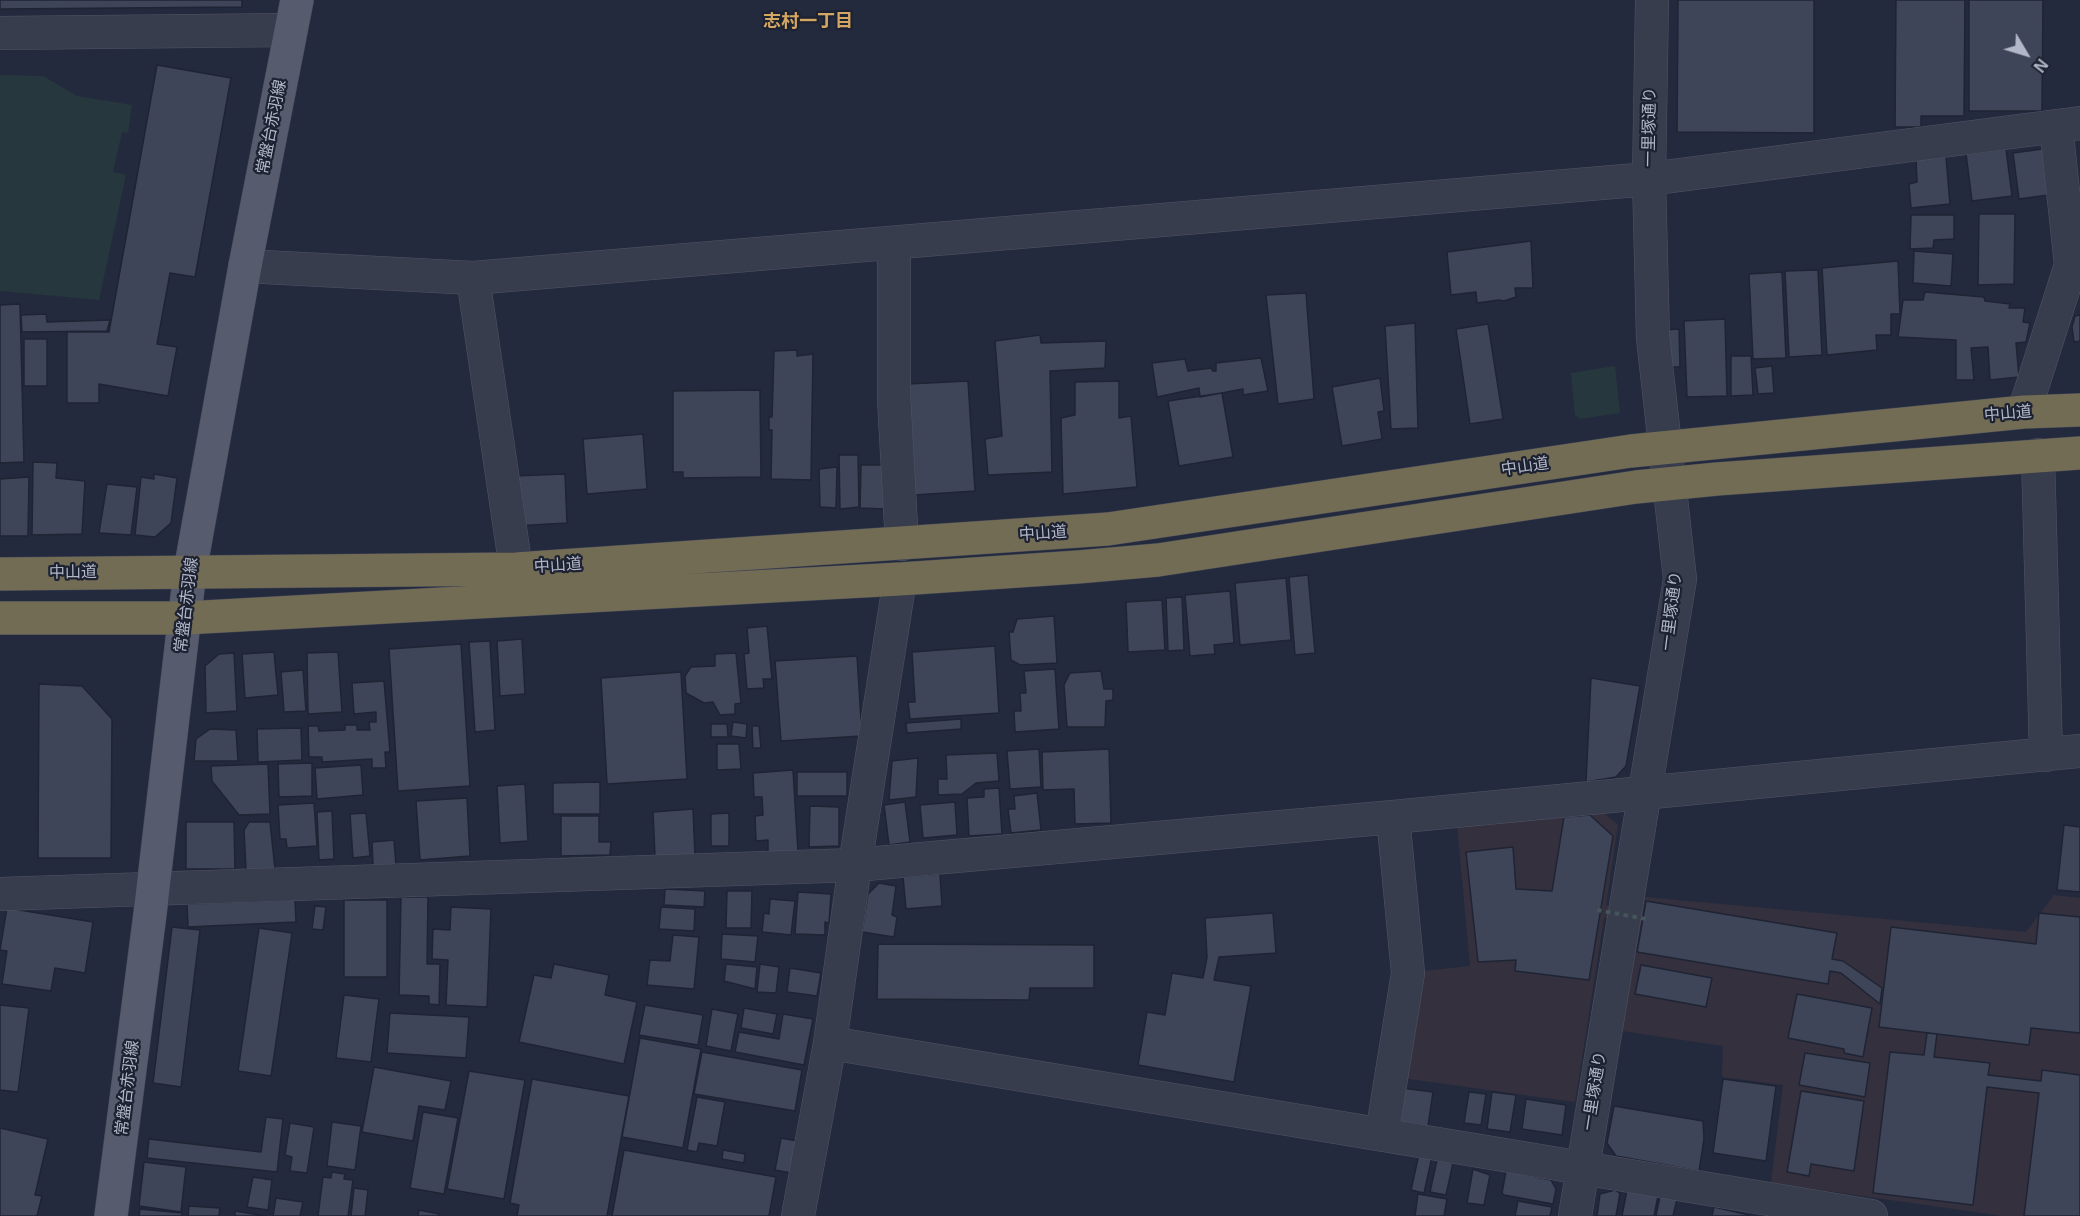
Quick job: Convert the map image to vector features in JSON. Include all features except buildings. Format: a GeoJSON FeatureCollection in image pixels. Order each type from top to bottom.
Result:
{"type":"FeatureCollection","features":[{"type":"Feature","properties":{"kind":"highway","name":"中山道"},"geometry":{"type":"LineString","coordinates":[[0,574],[516,569],[1108,529],[1631,451],[2024,412],[2080,410]]}},
{"type":"Feature","properties":{"kind":"highway","name":"中山道"},"geometry":{"type":"LineString","coordinates":[[0,618],[185,618],[900,579],[1158,560],[1624,489],[2080,453]]}},
{"type":"Feature","properties":{"kind":"main road","name":"常盤台赤羽線"},"geometry":{"type":"LineString","coordinates":[[111,1216],[153,889],[190,571],[244,266],[294,15]]}},
{"type":"Feature","properties":{"kind":"street","name":"一里塚通り"},"geometry":{"type":"LineString","coordinates":[[1575,1216],[1680,579],[1653,338],[1649,179],[1652,0]]}},
{"type":"Feature","properties":{"kind":"street"},"geometry":{"type":"LineString","coordinates":[[0,33],[294,15]]}},
{"type":"Feature","properties":{"kind":"street"},"geometry":{"type":"LineString","coordinates":[[244,266],[473,278],[1649,179],[2068,124],[2071,265],[2024,412]]}},
{"type":"Feature","properties":{"kind":"street"},"geometry":{"type":"LineString","coordinates":[[894,243],[894,399],[902,544]]}},
{"type":"Feature","properties":{"kind":"street"},"geometry":{"type":"LineString","coordinates":[[473,278],[516,569]]}},
{"type":"Feature","properties":{"kind":"street"},"geometry":{"type":"LineString","coordinates":[[2038,455],[2046,755]]}},
{"type":"Feature","properties":{"kind":"street"},"geometry":{"type":"LineString","coordinates":[[798,1216],[830,1043],[855,865],[900,579]]}},
{"type":"Feature","properties":{"kind":"street"},"geometry":{"type":"LineString","coordinates":[[0,894],[855,865],[1393,817],[2080,751]]}},
{"type":"Feature","properties":{"kind":"street"},"geometry":{"type":"LineString","coordinates":[[1382,1134],[1408,973],[1393,817]]}},
{"type":"Feature","properties":{"kind":"street"},"geometry":{"type":"LineString","coordinates":[[830,1043],[1871,1216]]}},
{"type":"Feature","properties":{"kind":"path"},"geometry":{"type":"LineString","coordinates":[[1597,910],[1646,920]]}},
{"type":"Feature","properties":{"kind":"shaded area"},"geometry":{"type":"Polygon","coordinates":[[[0,75],[43,76],[77,96],[132,105],[128,133],[122,132],[113,172],[126,175],[99,300],[0,291],[0,75]]]}},
{"type":"Feature","properties":{"kind":"shaded area"},"geometry":{"type":"Polygon","coordinates":[[[1615,366],[1620,413],[1580,419],[1575,415],[1571,373],[1615,366]]]}},
{"type":"Feature","properties":{"kind":"shaded area"},"geometry":{"type":"Polygon","coordinates":[[[1603,812],[1618,825],[1606,905],[1642,912],[1645,897],[2026,932],[2054,895],[2080,898],[2080,1216],[2003,1216],[1771,1183],[1783,1085],[1722,1077],[1723,1046],[1622,1031],[1640,924],[1604,918],[1575,1102],[1395,1077],[1413,972],[1470,966],[1457,825],[1603,812]]]}},
{"type":"Feature","properties":{"kind":"district","name":"志村一丁目"},"geometry":{"type":"Point","coordinates":[808,22]}}]}
